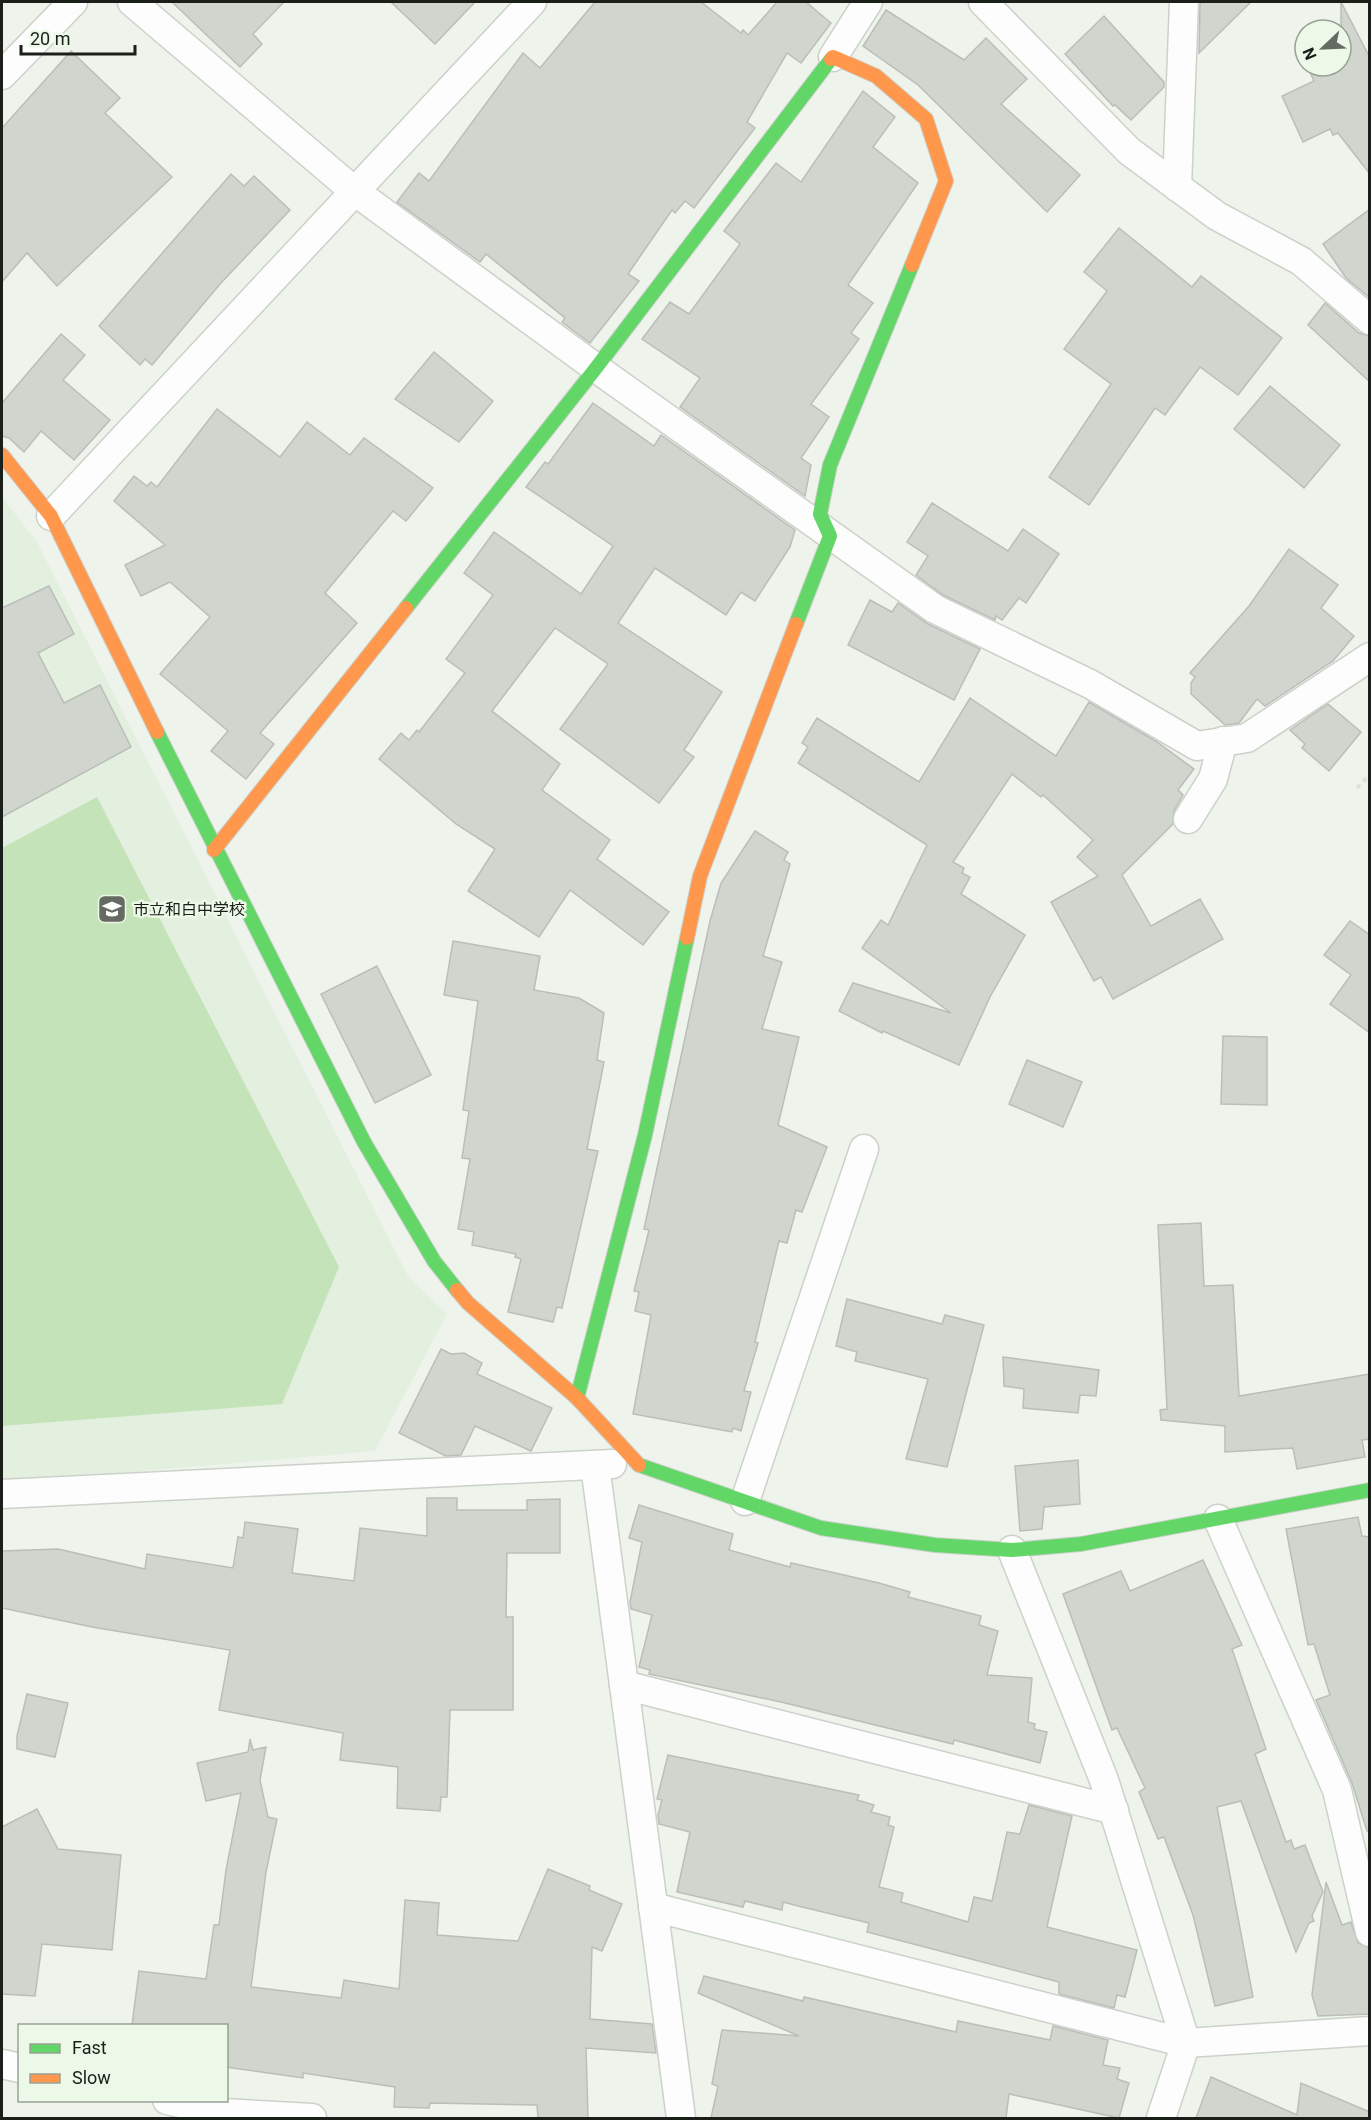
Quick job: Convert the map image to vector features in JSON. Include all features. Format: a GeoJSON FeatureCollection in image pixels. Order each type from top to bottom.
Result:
{"type":"FeatureCollection","features":[{"type":"Feature","properties":{"kind":"street"},"geometry":{"type":"LineString","coordinates":[[2,75],[73,2]]}},
{"type":"Feature","properties":{"kind":"street"},"geometry":{"type":"LineString","coordinates":[[132,2],[353,190],[596,368],[935,609],[1090,684],[1197,746],[1247,738],[1370,657]]}},
{"type":"Feature","properties":{"kind":"street"},"geometry":{"type":"LineString","coordinates":[[51,516],[353,190],[532,2]]}},
{"type":"Feature","properties":{"kind":"street"},"geometry":{"type":"LineString","coordinates":[[214,850],[596,368],[833,57],[868,2]]}},
{"type":"Feature","properties":{"kind":"street"},"geometry":{"type":"LineString","coordinates":[[983,2],[1130,151],[1217,216],[1301,261],[1370,320]]}},
{"type":"Feature","properties":{"kind":"street"},"geometry":{"type":"LineString","coordinates":[[1177,187],[1184,2]]}},
{"type":"Feature","properties":{"kind":"street"},"geometry":{"type":"LineString","coordinates":[[577,1398],[645,1135],[700,876],[831,536],[820,514],[831,465],[946,181],[926,119],[876,76],[833,57]]}},
{"type":"Feature","properties":{"kind":"street"},"geometry":{"type":"LineString","coordinates":[[2,454],[51,516],[214,850],[364,1142],[434,1261],[468,1303],[577,1398],[635,1464]]}},
{"type":"Feature","properties":{"kind":"street"},"geometry":{"type":"LineString","coordinates":[[1188,819],[1213,779],[1223,741]]}},
{"type":"Feature","properties":{"kind":"street"},"geometry":{"type":"LineString","coordinates":[[745,1501],[864,1149]]}},
{"type":"Feature","properties":{"kind":"street"},"geometry":{"type":"LineString","coordinates":[[2,1494],[635,1464],[821,1528],[935,1545],[1012,1550],[1081,1544],[1370,1490]]}},
{"type":"Feature","properties":{"kind":"street"},"geometry":{"type":"LineString","coordinates":[[595,1465],[681,2118]]}},
{"type":"Feature","properties":{"kind":"street"},"geometry":{"type":"LineString","coordinates":[[1218,1519],[1337,1790],[1364,1882],[1370,1932]]}},
{"type":"Feature","properties":{"kind":"street"},"geometry":{"type":"LineString","coordinates":[[1012,1550],[1104,1780],[1186,2043],[1161,2118]]}},
{"type":"Feature","properties":{"kind":"street"},"geometry":{"type":"LineString","coordinates":[[624,1685],[1114,1810]]}},
{"type":"Feature","properties":{"kind":"street"},"geometry":{"type":"LineString","coordinates":[[653,1907],[1186,2043],[1370,2031]]}},
{"type":"Feature","properties":{"kind":"street"},"geometry":{"type":"LineString","coordinates":[[2,2064],[18,2068]]}},
{"type":"Feature","properties":{"kind":"street"},"geometry":{"type":"LineString","coordinates":[[176,2102],[224,2113],[312,2118]]}},
{"type":"Feature","properties":{"kind":"path"},"geometry":{"type":"LineString","coordinates":[[1357,788],[1370,774]]}},
{"type":"Feature","properties":{"kind":"shaded area","name":"市立和白中学校"},"geometry":{"type":"Polygon","coordinates":[[[2,497],[37,542],[408,1276],[447,1314],[375,1451],[2,1483],[2,497]]]}},
{"type":"Feature","properties":{"kind":"green space"},"geometry":{"type":"Polygon","coordinates":[[[97,797],[339,1267],[282,1404],[2,1426],[2,848],[97,797]]]}},
{"type":"Feature","properties":{"kind":"building"},"geometry":{"type":"Polygon","coordinates":[[[172,2],[284,2],[253,34],[262,44],[240,67],[172,2]]]}},
{"type":"Feature","properties":{"kind":"building"},"geometry":{"type":"Polygon","coordinates":[[[391,2],[475,2],[435,44],[391,2]]]}},
{"type":"Feature","properties":{"kind":"building"},"geometry":{"type":"Polygon","coordinates":[[[595,2],[701,2],[741,33],[743,30],[748,35],[777,2],[806,2],[831,23],[801,63],[787,53],[747,122],[755,128],[694,208],[685,201],[675,213],[672,210],[628,274],[639,281],[590,343],[562,322],[565,318],[486,254],[480,262],[397,202],[419,173],[429,181],[523,53],[540,68],[595,2]]]}},
{"type":"Feature","properties":{"kind":"building"},"geometry":{"type":"Polygon","coordinates":[[[1251,2],[1199,53],[1200,3],[1251,2]]]}},
{"type":"Feature","properties":{"kind":"building"},"geometry":{"type":"Polygon","coordinates":[[[1341,2],[1349,18],[1341,18],[1341,2]]]}},
{"type":"Feature","properties":{"kind":"building"},"geometry":{"type":"Polygon","coordinates":[[[886,10],[964,60],[986,38],[1027,79],[1001,104],[1080,175],[1047,212],[918,85],[863,46],[886,10]]]}},
{"type":"Feature","properties":{"kind":"building"},"geometry":{"type":"Polygon","coordinates":[[[1104,16],[1164,82],[1164,87],[1131,120],[1115,105],[1113,106],[1065,54],[1104,16]]]}},
{"type":"Feature","properties":{"kind":"building"},"geometry":{"type":"Polygon","coordinates":[[[1353,25],[1370,58],[1370,174],[1338,133],[1333,135],[1330,129],[1303,142],[1282,96],[1314,81],[1313,78],[1353,78],[1353,25]]]}},
{"type":"Feature","properties":{"kind":"building"},"geometry":{"type":"Polygon","coordinates":[[[71,51],[120,98],[105,113],[172,177],[57,286],[27,253],[2,282],[2,128],[71,51]]]}},
{"type":"Feature","properties":{"kind":"building"},"geometry":{"type":"Polygon","coordinates":[[[863,91],[895,117],[873,147],[918,183],[848,285],[873,303],[851,333],[859,339],[811,404],[829,417],[801,458],[811,465],[805,496],[680,407],[700,378],[642,339],[670,302],[689,314],[740,244],[724,231],[776,163],[801,182],[863,91]]]}},
{"type":"Feature","properties":{"kind":"building"},"geometry":{"type":"Polygon","coordinates":[[[231,174],[244,186],[254,176],[290,210],[221,283],[152,365],[145,359],[140,365],[99,326],[231,174]]]}},
{"type":"Feature","properties":{"kind":"building"},"geometry":{"type":"Polygon","coordinates":[[[1370,209],[1370,298],[1346,278],[1323,244],[1370,209]]]}},
{"type":"Feature","properties":{"kind":"building"},"geometry":{"type":"Polygon","coordinates":[[[1119,228],[1192,287],[1201,276],[1282,338],[1238,395],[1200,367],[1165,415],[1155,408],[1089,505],[1049,477],[1111,384],[1064,349],[1107,291],[1084,272],[1119,228]]]}},
{"type":"Feature","properties":{"kind":"building"},"geometry":{"type":"Polygon","coordinates":[[[1325,303],[1359,333],[1370,336],[1370,382],[1308,325],[1325,303]]]}},
{"type":"Feature","properties":{"kind":"building"},"geometry":{"type":"Polygon","coordinates":[[[61,334],[85,355],[63,380],[110,420],[74,460],[41,431],[24,452],[9,438],[2,436],[2,403],[61,334]]]}},
{"type":"Feature","properties":{"kind":"building"},"geometry":{"type":"Polygon","coordinates":[[[434,352],[493,401],[459,442],[395,399],[434,352]]]}},
{"type":"Feature","properties":{"kind":"building"},"geometry":{"type":"Polygon","coordinates":[[[1270,386],[1340,445],[1304,488],[1234,429],[1270,386]]]}},
{"type":"Feature","properties":{"kind":"building"},"geometry":{"type":"Polygon","coordinates":[[[593,403],[654,446],[661,435],[795,530],[790,547],[755,601],[741,592],[726,615],[655,568],[618,623],[722,692],[684,750],[694,757],[659,803],[560,729],[608,664],[555,628],[492,711],[560,764],[542,790],[610,840],[597,859],[669,912],[643,945],[570,890],[539,937],[468,891],[495,849],[456,824],[379,759],[401,733],[409,740],[417,730],[419,732],[465,673],[446,659],[493,595],[464,573],[494,532],[581,594],[613,546],[526,487],[545,462],[548,464],[593,403]]]}},
{"type":"Feature","properties":{"kind":"building"},"geometry":{"type":"Polygon","coordinates":[[[217,409],[280,457],[307,422],[350,455],[364,438],[433,488],[406,521],[393,511],[325,593],[357,623],[260,733],[274,744],[246,779],[211,751],[228,731],[160,674],[210,617],[170,582],[141,596],[125,565],[165,545],[114,501],[134,476],[147,486],[151,482],[157,487],[217,409]]]}},
{"type":"Feature","properties":{"kind":"building"},"geometry":{"type":"Polygon","coordinates":[[[932,503],[1008,551],[1023,529],[1059,554],[1026,603],[1019,598],[1002,620],[996,616],[995,620],[943,595],[916,575],[928,556],[907,542],[932,503]]]}},
{"type":"Feature","properties":{"kind":"building"},"geometry":{"type":"Polygon","coordinates":[[[1289,549],[1338,585],[1321,608],[1354,636],[1333,661],[1265,706],[1257,699],[1239,723],[1225,725],[1191,694],[1191,683],[1195,677],[1190,673],[1249,606],[1289,549]]]}},
{"type":"Feature","properties":{"kind":"building"},"geometry":{"type":"Polygon","coordinates":[[[49,586],[74,634],[38,653],[64,703],[100,685],[131,747],[2,817],[2,608],[49,586]]]}},
{"type":"Feature","properties":{"kind":"building"},"geometry":{"type":"Polygon","coordinates":[[[870,600],[892,612],[898,603],[928,624],[980,649],[954,700],[848,645],[870,600]]]}},
{"type":"Feature","properties":{"kind":"building"},"geometry":{"type":"Polygon","coordinates":[[[970,698],[1056,756],[1089,702],[1157,742],[1194,769],[1178,790],[1183,795],[1174,811],[1173,824],[1122,875],[1151,926],[1200,899],[1223,939],[1113,999],[1101,977],[1094,981],[1051,902],[1098,876],[1077,857],[1093,840],[1043,795],[1041,797],[1012,774],[953,862],[964,868],[962,873],[970,877],[961,894],[1025,935],[990,997],[959,1065],[883,1031],[882,1033],[839,1011],[853,983],[951,1013],[862,948],[881,920],[888,925],[927,845],[798,763],[808,747],[802,743],[817,718],[919,782],[970,698]]]}},
{"type":"Feature","properties":{"kind":"building"},"geometry":{"type":"Polygon","coordinates":[[[1328,704],[1361,732],[1329,771],[1302,748],[1305,744],[1290,730],[1328,704]]]}},
{"type":"Feature","properties":{"kind":"building"},"geometry":{"type":"Polygon","coordinates":[[[755,831],[788,852],[784,860],[790,864],[763,956],[782,962],[762,1029],[799,1037],[778,1125],[827,1147],[802,1212],[796,1210],[787,1243],[779,1241],[755,1342],[758,1343],[744,1391],[751,1392],[741,1431],[733,1428],[732,1432],[633,1414],[651,1315],[635,1311],[639,1292],[634,1291],[649,1230],[644,1229],[710,921],[721,883],[755,831]]]}},
{"type":"Feature","properties":{"kind":"building"},"geometry":{"type":"Polygon","coordinates":[[[1350,921],[1370,935],[1370,1033],[1330,1004],[1351,975],[1324,955],[1350,921]]]}},
{"type":"Feature","properties":{"kind":"building"},"geometry":{"type":"Polygon","coordinates":[[[453,941],[540,956],[534,990],[579,998],[604,1013],[597,1060],[604,1062],[587,1149],[598,1151],[562,1308],[557,1307],[553,1322],[508,1312],[521,1259],[515,1257],[516,1254],[472,1245],[474,1232],[458,1229],[470,1159],[462,1158],[469,1111],[463,1110],[478,1001],[444,995],[453,941]]]}},
{"type":"Feature","properties":{"kind":"building"},"geometry":{"type":"Polygon","coordinates":[[[377,966],[431,1075],[375,1103],[321,994],[377,966]]]}},
{"type":"Feature","properties":{"kind":"building"},"geometry":{"type":"Polygon","coordinates":[[[1223,1036],[1267,1037],[1267,1105],[1221,1104],[1223,1036]]]}},
{"type":"Feature","properties":{"kind":"building"},"geometry":{"type":"Polygon","coordinates":[[[1027,1060],[1082,1082],[1063,1127],[1009,1104],[1027,1060]]]}},
{"type":"Feature","properties":{"kind":"building"},"geometry":{"type":"Polygon","coordinates":[[[1201,1223],[1204,1286],[1233,1285],[1239,1396],[1370,1374],[1370,1439],[1362,1440],[1365,1457],[1297,1469],[1293,1448],[1225,1452],[1225,1426],[1161,1420],[1160,1410],[1167,1409],[1158,1225],[1201,1223]]]}},
{"type":"Feature","properties":{"kind":"building"},"geometry":{"type":"Polygon","coordinates":[[[847,1299],[942,1324],[945,1315],[984,1325],[947,1467],[906,1459],[928,1379],[855,1361],[857,1352],[836,1346],[847,1299]]]}},
{"type":"Feature","properties":{"kind":"building"},"geometry":{"type":"Polygon","coordinates":[[[441,1349],[451,1354],[464,1353],[482,1363],[477,1374],[552,1408],[531,1451],[475,1426],[461,1455],[446,1456],[399,1433],[441,1349]]]}},
{"type":"Feature","properties":{"kind":"building"},"geometry":{"type":"Polygon","coordinates":[[[1003,1357],[1099,1370],[1096,1396],[1080,1395],[1078,1413],[1023,1408],[1024,1389],[1004,1386],[1003,1357]]]}},
{"type":"Feature","properties":{"kind":"building"},"geometry":{"type":"Polygon","coordinates":[[[1078,1460],[1080,1504],[1044,1507],[1042,1529],[1020,1531],[1015,1466],[1078,1460]]]}},
{"type":"Feature","properties":{"kind":"building"},"geometry":{"type":"Polygon","coordinates":[[[427,1498],[457,1498],[457,1510],[527,1510],[527,1500],[560,1499],[560,1553],[507,1553],[506,1617],[513,1617],[513,1710],[450,1710],[447,1797],[441,1797],[440,1811],[397,1808],[398,1767],[340,1760],[343,1733],[219,1710],[230,1650],[92,1627],[2,1608],[2,1551],[58,1549],[145,1569],[147,1554],[233,1568],[238,1537],[243,1538],[245,1522],[298,1529],[292,1573],[354,1581],[360,1528],[427,1536],[427,1498]]]}},
{"type":"Feature","properties":{"kind":"building"},"geometry":{"type":"Polygon","coordinates":[[[639,1505],[733,1534],[729,1550],[790,1567],[791,1563],[879,1583],[910,1592],[908,1597],[981,1616],[979,1625],[998,1631],[987,1675],[1032,1678],[1028,1722],[1035,1724],[1034,1729],[1047,1732],[1040,1763],[954,1740],[953,1744],[781,1702],[649,1674],[650,1670],[639,1667],[652,1615],[631,1609],[630,1602],[642,1542],[629,1538],[639,1505]]]}},
{"type":"Feature","properties":{"kind":"building"},"geometry":{"type":"Polygon","coordinates":[[[1358,1517],[1362,1536],[1370,1537],[1370,1831],[1367,1831],[1352,1783],[1316,1700],[1330,1695],[1314,1644],[1308,1645],[1286,1529],[1358,1517]]]}},
{"type":"Feature","properties":{"kind":"building"},"geometry":{"type":"Polygon","coordinates":[[[1203,1560],[1242,1645],[1232,1649],[1266,1749],[1255,1754],[1286,1842],[1291,1840],[1294,1849],[1305,1845],[1323,1892],[1312,1916],[1314,1921],[1309,1923],[1296,1952],[1241,1801],[1217,1807],[1253,1997],[1215,2006],[1193,1915],[1164,1837],[1158,1839],[1139,1792],[1145,1788],[1117,1728],[1112,1730],[1063,1594],[1121,1571],[1130,1591],[1203,1560]]]}},
{"type":"Feature","properties":{"kind":"building"},"geometry":{"type":"Polygon","coordinates":[[[27,1694],[68,1703],[55,1757],[17,1749],[17,1736],[27,1694]]]}},
{"type":"Feature","properties":{"kind":"building"},"geometry":{"type":"Polygon","coordinates":[[[250,1739],[253,1750],[266,1747],[260,1780],[268,1817],[277,1819],[266,1872],[251,1987],[341,1998],[344,1980],[399,1989],[405,1900],[439,1903],[437,1935],[518,1941],[548,1869],[590,1886],[589,1890],[622,1904],[602,1951],[592,1947],[590,2019],[652,2024],[656,2053],[586,2048],[588,2118],[538,2118],[537,2105],[430,2103],[429,2108],[394,2107],[395,2087],[303,2073],[303,2078],[228,2067],[228,2024],[132,2024],[139,1971],[206,1979],[214,1925],[219,1925],[226,1870],[241,1793],[206,1801],[197,1763],[248,1752],[250,1739]]]}},
{"type":"Feature","properties":{"kind":"building"},"geometry":{"type":"Polygon","coordinates":[[[668,1755],[859,1795],[857,1800],[874,1805],[871,1812],[890,1817],[888,1825],[894,1827],[879,1887],[903,1893],[901,1902],[968,1922],[974,1897],[992,1901],[1007,1832],[1020,1834],[1029,1805],[1072,1816],[1047,1927],[1137,1950],[1125,1997],[1117,1995],[1114,2008],[1059,1994],[1059,1982],[867,1932],[869,1923],[783,1902],[782,1910],[745,1901],[743,1907],[677,1892],[690,1832],[659,1824],[658,1815],[662,1800],[657,1799],[668,1755]]]}},
{"type":"Feature","properties":{"kind":"building"},"geometry":{"type":"Polygon","coordinates":[[[37,1809],[58,1849],[121,1855],[112,1950],[42,1944],[35,1996],[2,1994],[2,1827],[37,1809]]]}},
{"type":"Feature","properties":{"kind":"building"},"geometry":{"type":"Polygon","coordinates":[[[1326,1882],[1342,1925],[1351,1922],[1358,1943],[1370,1948],[1370,2014],[1318,2016],[1312,1995],[1326,1882]]]}},
{"type":"Feature","properties":{"kind":"building"},"geometry":{"type":"Polygon","coordinates":[[[704,1976],[803,2001],[804,1997],[956,2032],[958,2021],[1050,2040],[1053,2026],[1108,2040],[1103,2065],[1120,2068],[1117,2079],[1129,2083],[1119,2118],[1009,2094],[1006,2118],[711,2118],[718,2086],[712,2084],[722,2030],[799,2036],[698,1993],[704,1976]]]}},
{"type":"Feature","properties":{"kind":"building"},"geometry":{"type":"Polygon","coordinates":[[[1211,2077],[1297,2115],[1301,2083],[1370,2112],[1370,2118],[1196,2118],[1211,2077]]]}},
{"type":"Feature","properties":{"kind":"traffic: fast"},"geometry":{"type":"LineString","coordinates":[[406,608],[596,368],[831,59]]}},
{"type":"Feature","properties":{"kind":"traffic: fast"},"geometry":{"type":"LineString","coordinates":[[796,624],[830,536],[820,514],[830,465],[912,265]]}},
{"type":"Feature","properties":{"kind":"traffic: fast"},"geometry":{"type":"LineString","coordinates":[[157,732],[364,1142],[434,1261],[457,1290]]}},
{"type":"Feature","properties":{"kind":"traffic: fast"},"geometry":{"type":"LineString","coordinates":[[577,1398],[645,1135],[687,938]]}},
{"type":"Feature","properties":{"kind":"traffic: fast"},"geometry":{"type":"LineString","coordinates":[[639,1465],[821,1528],[935,1545],[1012,1550],[1081,1544],[1370,1490]]}},
{"type":"Feature","properties":{"kind":"traffic: slow"},"geometry":{"type":"LineString","coordinates":[[831,59],[833,57],[876,76],[926,119],[946,181],[912,265]]}},
{"type":"Feature","properties":{"kind":"traffic: slow"},"geometry":{"type":"LineString","coordinates":[[2,455],[51,516],[157,732]]}},
{"type":"Feature","properties":{"kind":"traffic: slow"},"geometry":{"type":"LineString","coordinates":[[214,850],[406,608]]}},
{"type":"Feature","properties":{"kind":"traffic: slow"},"geometry":{"type":"LineString","coordinates":[[687,938],[700,876],[796,624]]}},
{"type":"Feature","properties":{"kind":"traffic: slow"},"geometry":{"type":"LineString","coordinates":[[457,1290],[468,1303],[577,1398],[639,1465]]}},
{"type":"Feature","properties":{"kind":"place","name":"市立和白中学校"},"geometry":{"type":"Point","coordinates":[112,909]}}]}
